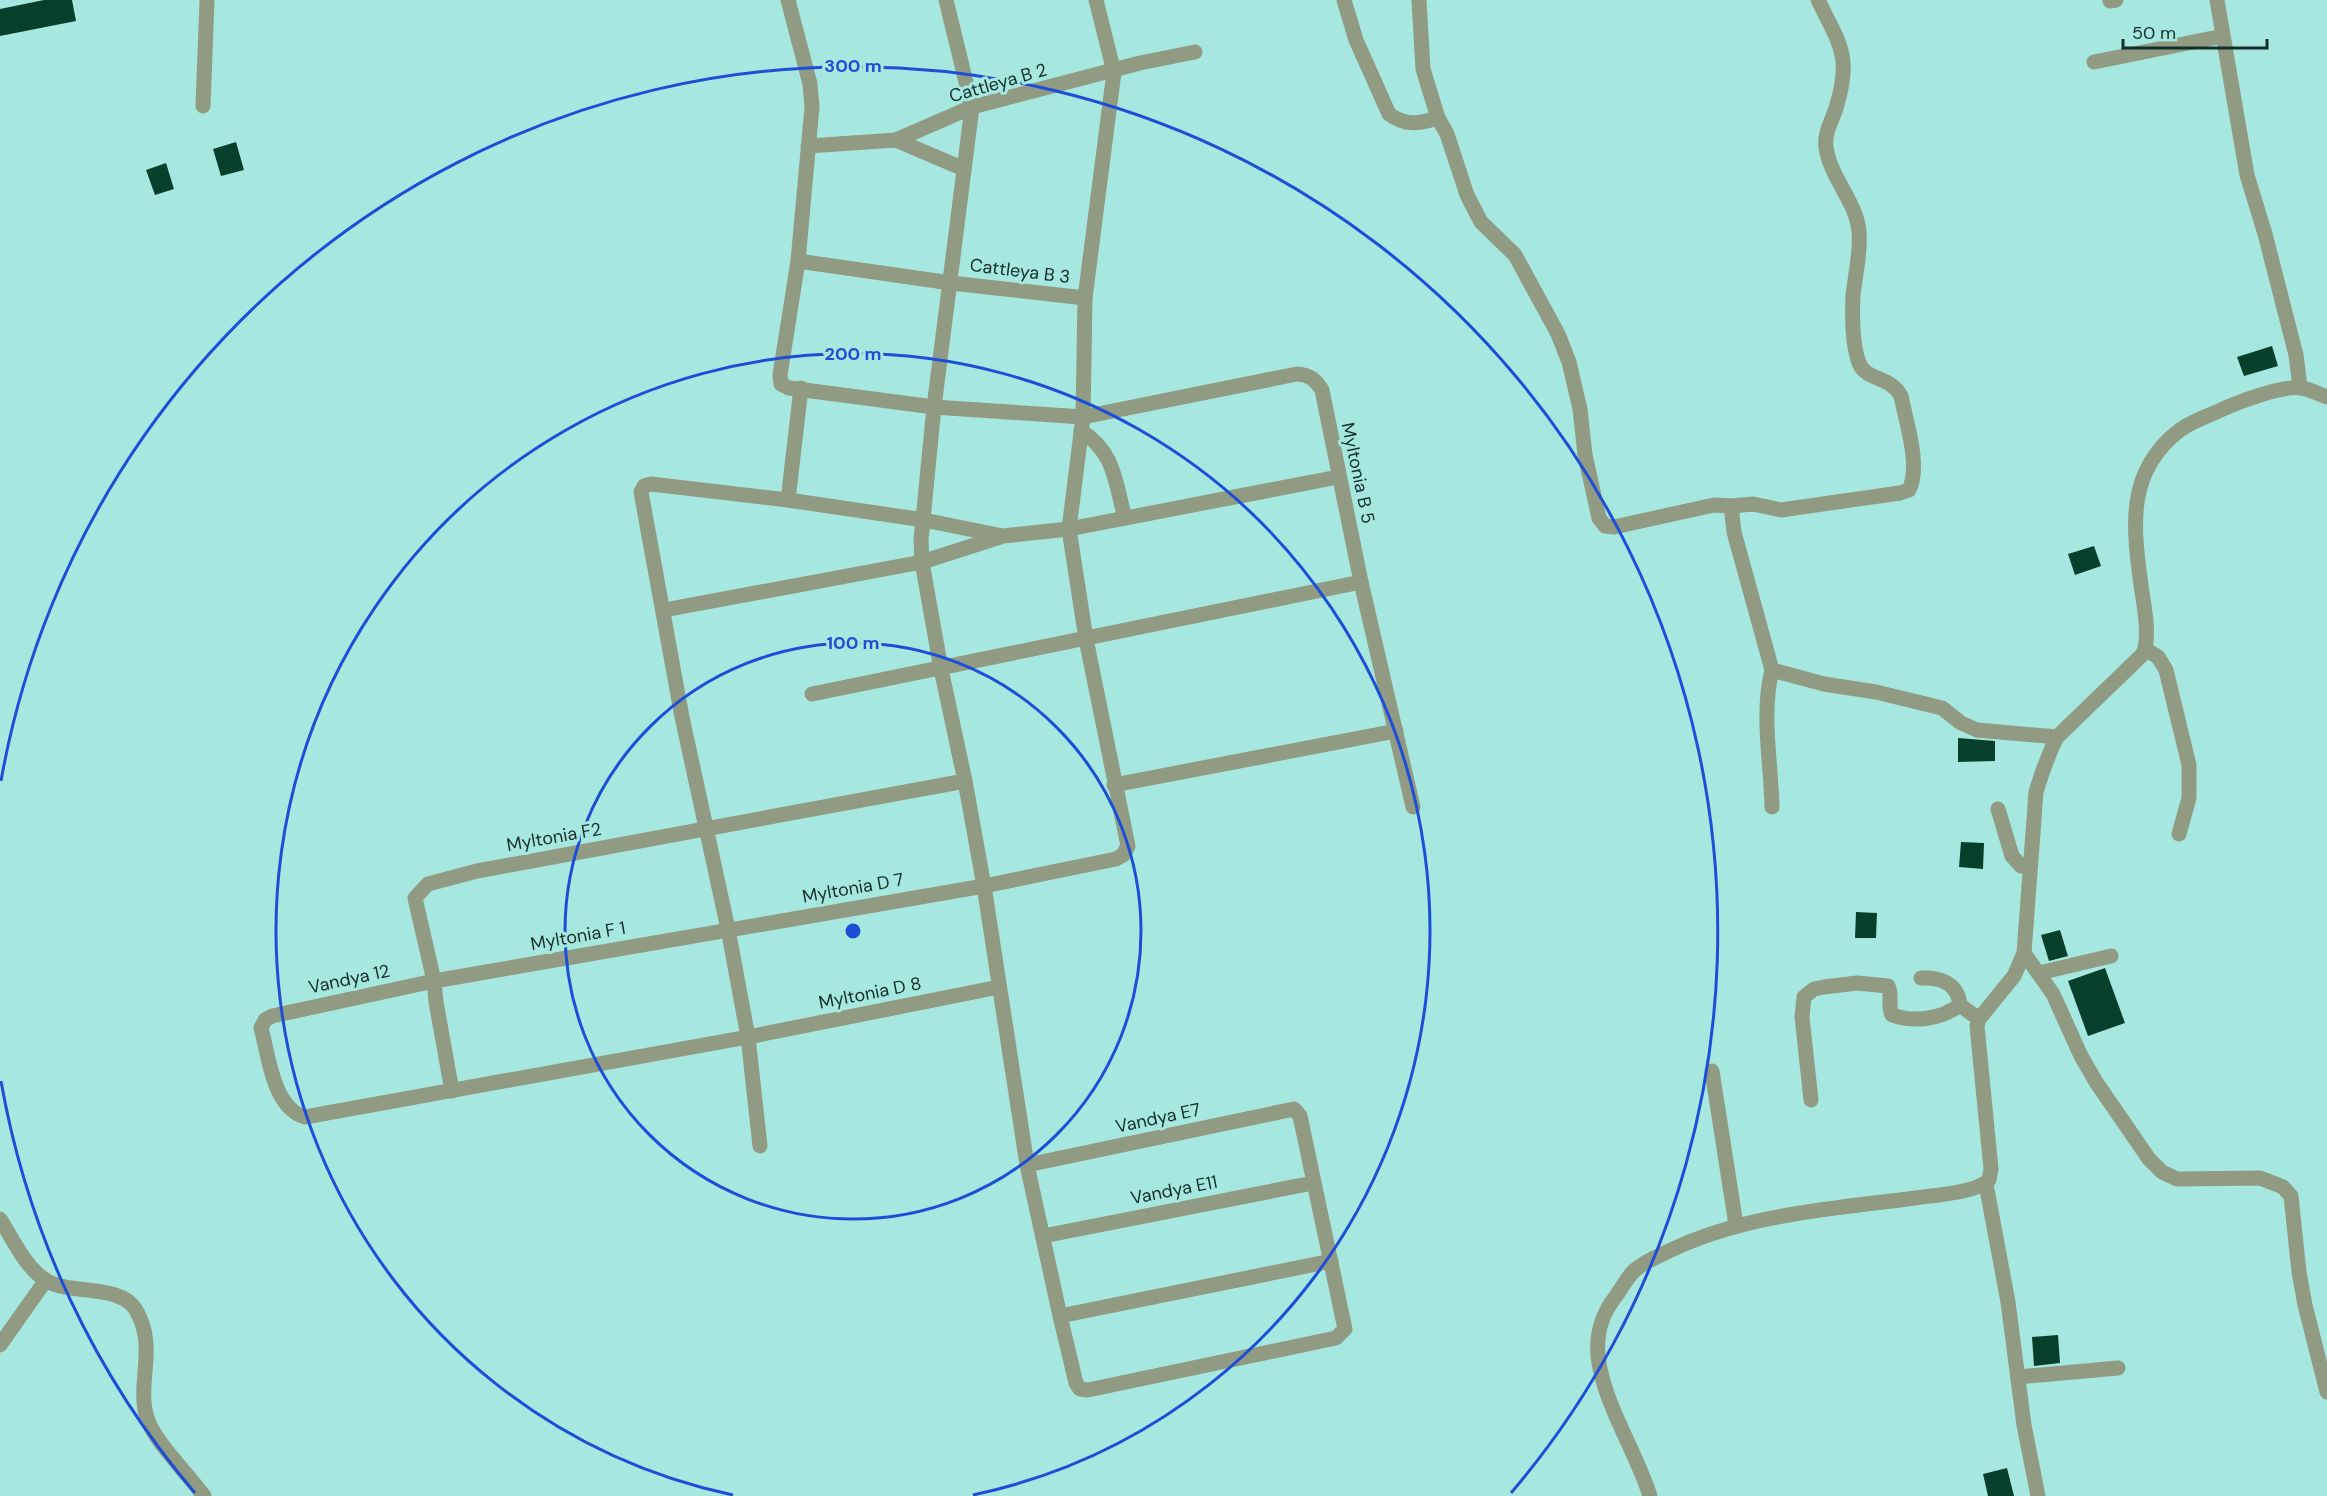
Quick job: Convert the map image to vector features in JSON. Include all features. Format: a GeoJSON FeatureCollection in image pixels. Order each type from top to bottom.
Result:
{"type":"FeatureCollection","features":[{"type":"Feature","properties":{"kind":"street"},"geometry":{"type":"LineString","coordinates":[[203,106],[207,0]]}},
{"type":"Feature","properties":{"kind":"street"},"geometry":{"type":"LineString","coordinates":[[788,0],[810,84],[812,107],[798,261],[780,375],[781,384],[789,388],[1082,424],[1111,463],[1125,518]]}},
{"type":"Feature","properties":{"kind":"street"},"geometry":{"type":"LineString","coordinates":[[946,0],[972,107],[934,407],[921,540],[922,562],[984,886],[1028,1165],[1059,1316],[1076,1383],[1080,1389],[1088,1390],[1336,1338],[1345,1329],[1313,1183]]}},
{"type":"Feature","properties":{"kind":"street"},"geometry":{"type":"LineString","coordinates":[[1096,0],[1114,72]]}},
{"type":"Feature","properties":{"kind":"street"},"geometry":{"type":"LineString","coordinates":[[1344,0],[1356,40],[1389,114],[1399,121],[1408,123],[1420,123],[1438,118]]}},
{"type":"Feature","properties":{"kind":"street"},"geometry":{"type":"LineString","coordinates":[[1419,0],[1423,69],[1438,118],[1447,134],[1467,195],[1481,222],[1515,255],[1558,334],[1569,362],[1580,408],[1585,455],[1599,518],[1605,526],[1614,527],[1714,505],[1753,504],[1781,510],[1834,504],[1900,493],[1909,490],[1914,481],[1914,466],[1901,396],[1890,382],[1866,374],[1858,360],[1853,297],[1860,231],[1856,216],[1835,177],[1826,146],[1827,129],[1845,74],[1843,55],[1835,31],[1818,0]]}},
{"type":"Feature","properties":{"kind":"street"},"geometry":{"type":"LineString","coordinates":[[2217,0],[2247,175],[2265,234],[2296,355],[2300,387]]}},
{"type":"Feature","properties":{"kind":"street"},"geometry":{"type":"LineString","coordinates":[[2094,62],[2223,36]]}},
{"type":"Feature","properties":{"kind":"street","name":"Cattleya B 2"},"geometry":{"type":"LineString","coordinates":[[808,147],[896,140],[972,107],[1114,72],[1164,57],[1195,52]]}},
{"type":"Feature","properties":{"kind":"street","name":"Myltonia D 7"},"geometry":{"type":"LineString","coordinates":[[728,929],[984,886],[1116,859],[1123,855],[1128,846],[1086,639],[1069,529],[1082,424],[1085,298],[1114,72]]}},
{"type":"Feature","properties":{"kind":"street","name":"Cattleya B 2"},"geometry":{"type":"LineString","coordinates":[[896,140],[964,169]]}},
{"type":"Feature","properties":{"kind":"street","name":"Cattleya B 3"},"geometry":{"type":"LineString","coordinates":[[798,261],[1085,298]]}},
{"type":"Feature","properties":{"kind":"street","name":"Myltonia B 5"},"geometry":{"type":"LineString","coordinates":[[1082,424],[1297,374],[1309,375],[1316,380],[1322,390],[1338,477],[1413,807]]}},
{"type":"Feature","properties":{"kind":"street"},"geometry":{"type":"LineString","coordinates":[[2038,1496],[2008,1302],[1986,1184],[1991,1176],[1980,1068],[1979,1019],[2014,976],[2024,953],[2036,792],[2043,767],[2057,737],[2145,650],[2145,613],[2135,534],[2136,508],[2142,476],[2153,459],[2180,430],[2231,405],[2262,395],[2300,387],[2327,397]]}},
{"type":"Feature","properties":{"kind":"street"},"geometry":{"type":"LineString","coordinates":[[788,500],[801,388]]}},
{"type":"Feature","properties":{"kind":"street"},"geometry":{"type":"LineString","coordinates":[[664,610],[922,562],[1003,536],[1069,529],[1338,477]]}},
{"type":"Feature","properties":{"kind":"street"},"geometry":{"type":"LineString","coordinates":[[760,1146],[748,1037],[728,929],[682,717],[641,492],[644,486],[651,484],[788,500],[924,520],[1003,536]]}},
{"type":"Feature","properties":{"kind":"street"},"geometry":{"type":"LineString","coordinates":[[1731,506],[1734,532],[1772,670],[1768,686],[1767,718],[1772,807]]}},
{"type":"Feature","properties":{"kind":"street"},"geometry":{"type":"LineString","coordinates":[[812,694],[1361,582]]}},
{"type":"Feature","properties":{"kind":"street"},"geometry":{"type":"LineString","coordinates":[[2145,650],[2158,657],[2166,670],[2188,765],[2189,798],[2179,834]]}},
{"type":"Feature","properties":{"kind":"street"},"geometry":{"type":"LineString","coordinates":[[1772,670],[1824,684],[1876,692],[1942,708],[1961,723],[1977,730],[2057,737]]}},
{"type":"Feature","properties":{"kind":"street"},"geometry":{"type":"LineString","coordinates":[[1114,784],[1396,731]]}},
{"type":"Feature","properties":{"kind":"street","name":"Myltonia F2"},"geometry":{"type":"LineString","coordinates":[[434,981],[415,898],[428,884],[477,871],[965,781]]}},
{"type":"Feature","properties":{"kind":"street"},"geometry":{"type":"LineString","coordinates":[[1998,809],[2012,856],[2021,866],[2030,867]]}},
{"type":"Feature","properties":{"kind":"street","name":"Myltonia F 1"},"geometry":{"type":"LineString","coordinates":[[434,981],[728,929]]}},
{"type":"Feature","properties":{"kind":"street"},"geometry":{"type":"LineString","coordinates":[[2024,953],[2053,994],[2081,1056],[2096,1082],[2149,1159],[2162,1172],[2177,1179],[2260,1178],[2283,1187],[2291,1196],[2305,1305],[2327,1392]]}},
{"type":"Feature","properties":{"kind":"street"},"geometry":{"type":"LineString","coordinates":[[2039,973],[2111,956]]}},
{"type":"Feature","properties":{"kind":"street"},"geometry":{"type":"LineString","coordinates":[[1921,978],[1938,977],[1952,986],[1959,996],[1960,1005],[1979,1019]]}},
{"type":"Feature","properties":{"kind":"street"},"geometry":{"type":"LineString","coordinates":[[434,981],[452,1090]]}},
{"type":"Feature","properties":{"kind":"street","name":"Vandya 12"},"geometry":{"type":"LineString","coordinates":[[272,1016],[434,981]]}},
{"type":"Feature","properties":{"kind":"street"},"geometry":{"type":"LineString","coordinates":[[1811,1100],[1802,1017],[1804,997],[1814,989],[1857,983],[1888,986],[1891,993],[1889,1008],[1892,1014],[1901,1018],[1939,1017],[1960,1005]]}},
{"type":"Feature","properties":{"kind":"street","name":"Myltonia D 8"},"geometry":{"type":"LineString","coordinates":[[272,1016],[265,1020],[261,1028],[280,1098],[294,1114],[305,1117],[748,1037],[999,987]]}},
{"type":"Feature","properties":{"kind":"street"},"geometry":{"type":"LineString","coordinates":[[1712,1071],[1736,1225]]}},
{"type":"Feature","properties":{"kind":"street","name":"Vandya E7"},"geometry":{"type":"LineString","coordinates":[[1028,1165],[1290,1110],[1296,1111],[1299,1116],[1313,1183]]}},
{"type":"Feature","properties":{"kind":"street","name":"Vandya E11"},"geometry":{"type":"LineString","coordinates":[[1043,1236],[1313,1183]]}},
{"type":"Feature","properties":{"kind":"street"},"geometry":{"type":"LineString","coordinates":[[1650,1496],[1607,1388],[1598,1357],[1598,1330],[1609,1305],[1634,1270],[1686,1243],[1736,1225],[1958,1191],[1986,1184]]}},
{"type":"Feature","properties":{"kind":"street"},"geometry":{"type":"LineString","coordinates":[[0,1220],[29,1264],[46,1280],[62,1287],[117,1295],[136,1309],[148,1345],[145,1396],[147,1419],[204,1496]]}},
{"type":"Feature","properties":{"kind":"street"},"geometry":{"type":"LineString","coordinates":[[1059,1316],[1331,1261]]}},
{"type":"Feature","properties":{"kind":"street"},"geometry":{"type":"LineString","coordinates":[[0,1345],[46,1280]]}},
{"type":"Feature","properties":{"kind":"street"},"geometry":{"type":"LineString","coordinates":[[2018,1377],[2118,1368]]}},
{"type":"Feature","properties":{"kind":"building"},"geometry":{"type":"Polygon","coordinates":[[[44,0],[72,0],[76,21],[0,36],[0,9],[44,0]]]}},
{"type":"Feature","properties":{"kind":"building"},"geometry":{"type":"Polygon","coordinates":[[[236,142],[244,170],[221,176],[213,149],[236,142]]]}},
{"type":"Feature","properties":{"kind":"building"},"geometry":{"type":"Polygon","coordinates":[[[166,163],[174,189],[155,195],[146,170],[166,163]]]}},
{"type":"Feature","properties":{"kind":"building"},"geometry":{"type":"Polygon","coordinates":[[[2272,346],[2278,366],[2244,376],[2237,357],[2272,346]]]}},
{"type":"Feature","properties":{"kind":"building"},"geometry":{"type":"Polygon","coordinates":[[[2094,546],[2101,566],[2075,575],[2068,554],[2094,546]]]}},
{"type":"Feature","properties":{"kind":"building"},"geometry":{"type":"Polygon","coordinates":[[[1958,738],[1995,741],[1995,761],[1958,762],[1958,738]]]}},
{"type":"Feature","properties":{"kind":"building"},"geometry":{"type":"Polygon","coordinates":[[[1961,842],[1984,843],[1983,869],[1959,867],[1961,842]]]}},
{"type":"Feature","properties":{"kind":"building"},"geometry":{"type":"Polygon","coordinates":[[[1856,912],[1877,913],[1876,938],[1855,938],[1856,912]]]}},
{"type":"Feature","properties":{"kind":"building"},"geometry":{"type":"Polygon","coordinates":[[[2060,930],[2068,956],[2049,961],[2041,935],[2060,930]]]}},
{"type":"Feature","properties":{"kind":"building"},"geometry":{"type":"Polygon","coordinates":[[[2105,968],[2125,1023],[2088,1036],[2068,981],[2105,968]]]}},
{"type":"Feature","properties":{"kind":"building"},"geometry":{"type":"Polygon","coordinates":[[[2058,1335],[2060,1363],[2034,1366],[2032,1337],[2058,1335]]]}},
{"type":"Feature","properties":{"kind":"building"},"geometry":{"type":"Polygon","coordinates":[[[2007,1468],[2014,1496],[1988,1496],[1983,1474],[2007,1468]]]}}]}
